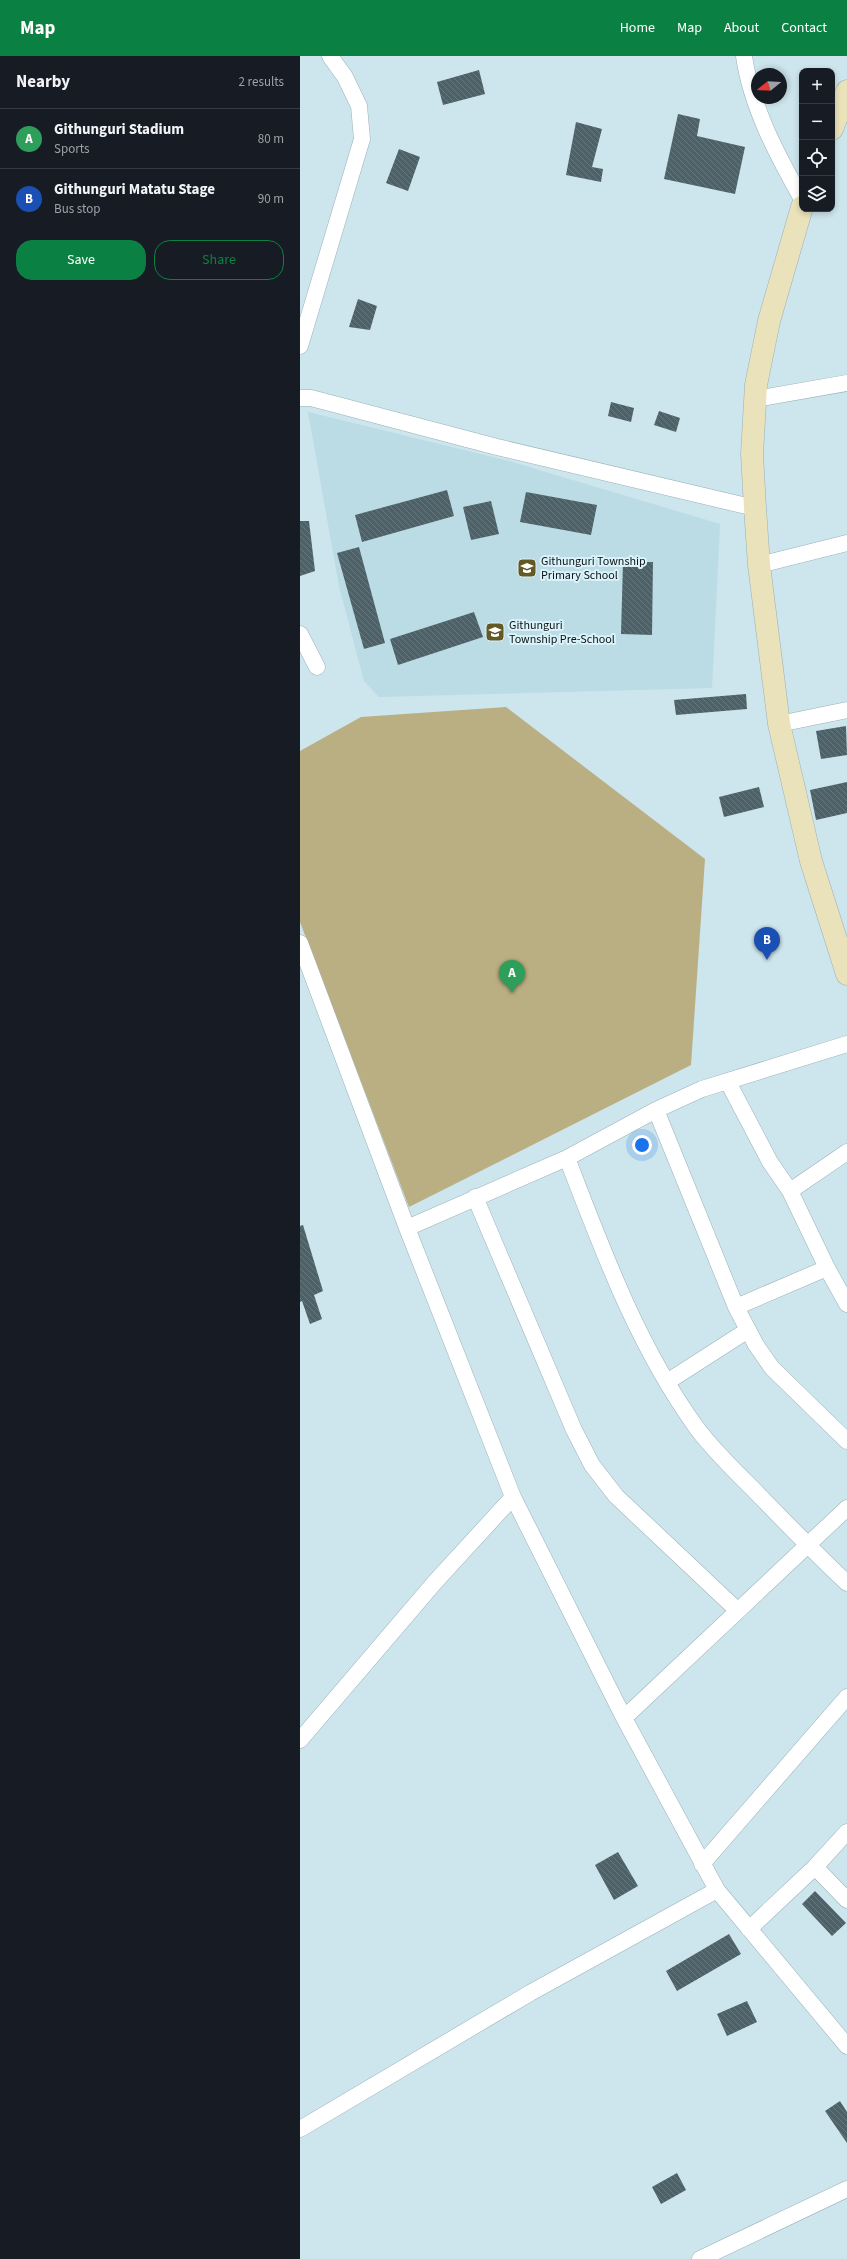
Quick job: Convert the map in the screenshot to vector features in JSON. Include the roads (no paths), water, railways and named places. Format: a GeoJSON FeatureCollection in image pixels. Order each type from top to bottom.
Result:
{"type":"FeatureCollection","features":[{"type":"Feature","properties":{"kind":"main road"},"geometry":{"type":"LineString","coordinates":[[835,121],[847,91]]}},
{"type":"Feature","properties":{"kind":"main road"},"geometry":{"type":"LineString","coordinates":[[801,212],[769,321],[756,385],[752,454],[755,508],[759,565],[779,724],[811,861],[847,974]]}},
{"type":"Feature","properties":{"kind":"street"},"geometry":{"type":"LineString","coordinates":[[300,346],[362,139],[359,106],[345,77],[330,56]]}},
{"type":"Feature","properties":{"kind":"street"},"geometry":{"type":"LineString","coordinates":[[744,56],[756,102],[783,164],[799,193]]}},
{"type":"Feature","properties":{"kind":"street"},"geometry":{"type":"LineString","coordinates":[[755,400],[847,383]]}},
{"type":"Feature","properties":{"kind":"street"},"geometry":{"type":"LineString","coordinates":[[300,398],[310,398],[497,447],[755,508]]}},
{"type":"Feature","properties":{"kind":"street"},"geometry":{"type":"LineString","coordinates":[[759,565],[847,543]]}},
{"type":"Feature","properties":{"kind":"street"},"geometry":{"type":"LineString","coordinates":[[300,634],[317,668]]}},
{"type":"Feature","properties":{"kind":"street"},"geometry":{"type":"LineString","coordinates":[[779,724],[847,710]]}},
{"type":"Feature","properties":{"kind":"street"},"geometry":{"type":"LineString","coordinates":[[300,944],[407,1228],[513,1497],[624,1718],[717,1890],[847,2046]]}},
{"type":"Feature","properties":{"kind":"street"},"geometry":{"type":"LineString","coordinates":[[407,1228],[567,1158],[656,1110],[702,1089],[847,1044]]}},
{"type":"Feature","properties":{"kind":"street"},"geometry":{"type":"LineString","coordinates":[[728,1082],[770,1162],[790,1191],[827,1268],[847,1304]]}},
{"type":"Feature","properties":{"kind":"street"},"geometry":{"type":"LineString","coordinates":[[656,1110],[736,1307],[748,1330],[772,1368],[847,1441]]}},
{"type":"Feature","properties":{"kind":"street"},"geometry":{"type":"LineString","coordinates":[[790,1191],[847,1152]]}},
{"type":"Feature","properties":{"kind":"street"},"geometry":{"type":"LineString","coordinates":[[567,1158],[629,1313],[667,1382],[701,1433],[729,1465],[807,1546],[847,1583]]}},
{"type":"Feature","properties":{"kind":"street"},"geometry":{"type":"LineString","coordinates":[[475,1197],[574,1430],[592,1465],[616,1496],[737,1610]]}},
{"type":"Feature","properties":{"kind":"street"},"geometry":{"type":"LineString","coordinates":[[736,1307],[827,1268]]}},
{"type":"Feature","properties":{"kind":"street"},"geometry":{"type":"LineString","coordinates":[[667,1382],[748,1330]]}},
{"type":"Feature","properties":{"kind":"street"},"geometry":{"type":"LineString","coordinates":[[301,1737],[435,1582],[513,1497]]}},
{"type":"Feature","properties":{"kind":"street"},"geometry":{"type":"LineString","coordinates":[[624,1718],[847,1508]]}},
{"type":"Feature","properties":{"kind":"street"},"geometry":{"type":"LineString","coordinates":[[702,1864],[847,1696]]}},
{"type":"Feature","properties":{"kind":"street"},"geometry":{"type":"LineString","coordinates":[[749,1929],[815,1867],[847,1832]]}},
{"type":"Feature","properties":{"kind":"street"},"geometry":{"type":"LineString","coordinates":[[815,1867],[847,1900]]}},
{"type":"Feature","properties":{"kind":"street"},"geometry":{"type":"LineString","coordinates":[[300,2129],[530,1993],[717,1890]]}},
{"type":"Feature","properties":{"kind":"street"},"geometry":{"type":"LineString","coordinates":[[700,2259],[847,2189]]}},
{"type":"Feature","properties":{"kind":"place","name":"Githunguri Township Primary School"},"geometry":{"type":"Point","coordinates":[527,568]}},
{"type":"Feature","properties":{"kind":"place","name":"Githunguri Township Pre-School"},"geometry":{"type":"Point","coordinates":[495,632]}},
{"type":"Feature","properties":{"kind":"place","name":"Githunguri Matatu Stage"},"geometry":{"type":"Point","coordinates":[767,960]}},
{"type":"Feature","properties":{"kind":"place","name":"Githunguri Stadium"},"geometry":{"type":"Point","coordinates":[512,993]}}]}
